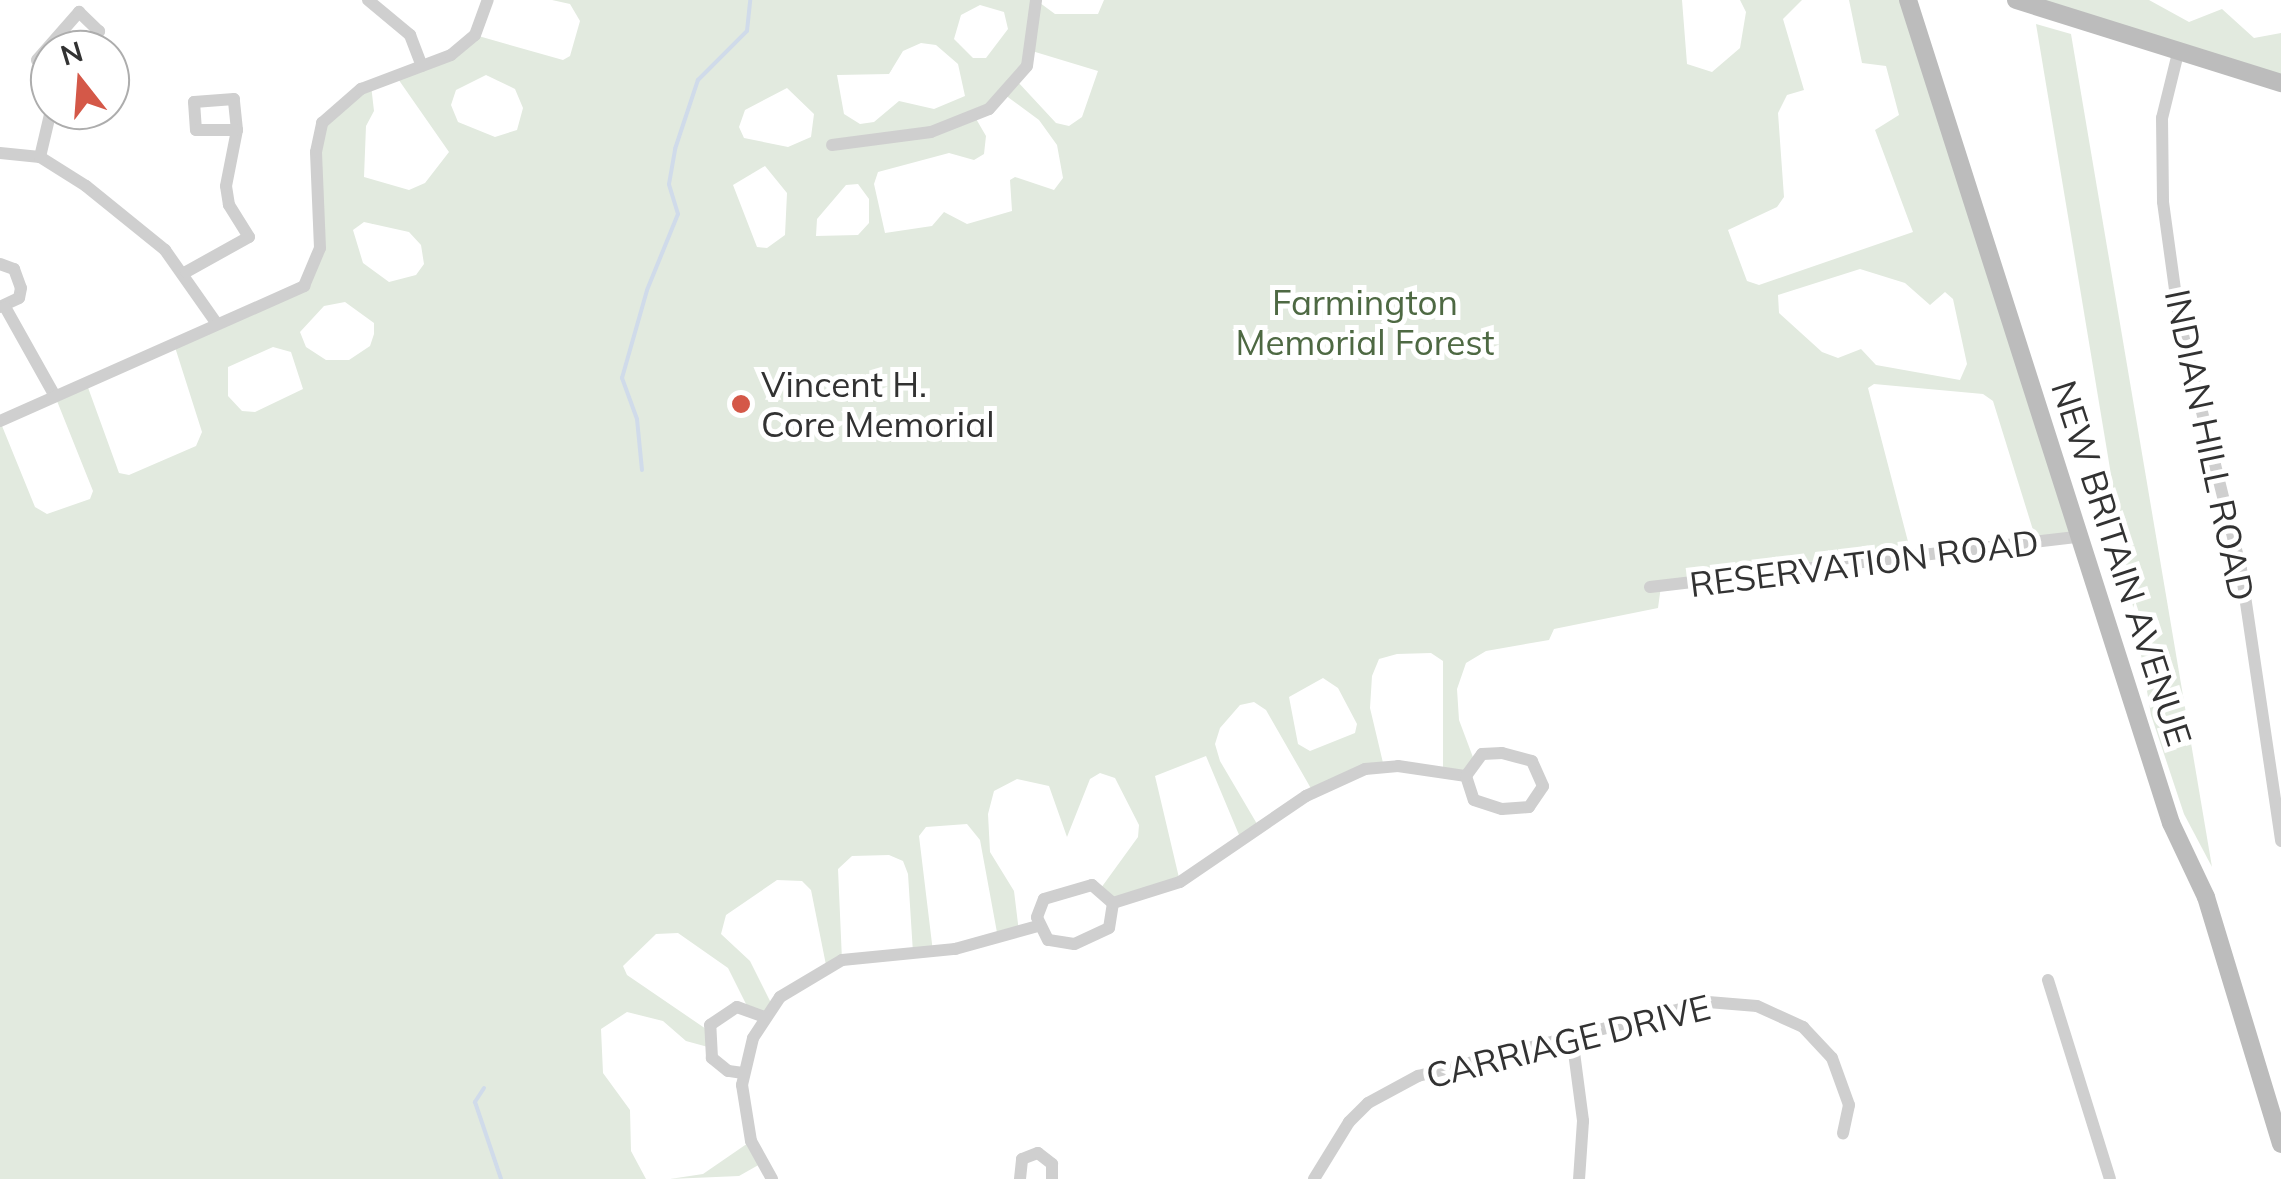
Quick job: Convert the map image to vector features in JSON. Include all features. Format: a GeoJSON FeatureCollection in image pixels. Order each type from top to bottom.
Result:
{"type":"FeatureCollection","features":[{"type":"Feature","properties":{"kind":"street"},"geometry":{"type":"LineString","coordinates":[[368,0],[410,36],[422,66]]}},
{"type":"Feature","properties":{"kind":"street"},"geometry":{"type":"LineString","coordinates":[[0,421],[304,286],[320,248],[316,152],[322,123],[362,88],[422,66],[475,36],[488,0]]}},
{"type":"Feature","properties":{"kind":"street"},"geometry":{"type":"LineString","coordinates":[[832,144],[931,132],[989,109],[1027,66],[1036,0]]}},
{"type":"Feature","properties":{"kind":"street","name":"NEW BRITAIN AVENUE"},"geometry":{"type":"LineString","coordinates":[[1908,0],[2171,823],[2206,897],[2281,1144]]}},
{"type":"Feature","properties":{"kind":"street"},"geometry":{"type":"LineString","coordinates":[[2016,0],[2281,82]]}},
{"type":"Feature","properties":{"kind":"street"},"geometry":{"type":"LineString","coordinates":[[64,30],[79,12],[98,30]]}},
{"type":"Feature","properties":{"kind":"street","name":"INDIAN HILL ROAD"},"geometry":{"type":"LineString","coordinates":[[2179,50],[2162,118],[2163,202],[2179,318],[2242,569],[2281,841]]}},
{"type":"Feature","properties":{"kind":"street"},"geometry":{"type":"LineString","coordinates":[[40,156],[46,130]]}},
{"type":"Feature","properties":{"kind":"street"},"geometry":{"type":"LineString","coordinates":[[186,272],[249,236],[229,205],[226,186],[237,130]]}},
{"type":"Feature","properties":{"kind":"street"},"geometry":{"type":"LineString","coordinates":[[0,153],[40,156],[86,186],[186,272],[216,324]]}},
{"type":"Feature","properties":{"kind":"street"},"geometry":{"type":"LineString","coordinates":[[0,264],[14,269],[21,288],[3,307],[56,396]]}},
{"type":"Feature","properties":{"kind":"street","name":"RESERVATION ROAD"},"geometry":{"type":"LineString","coordinates":[[1650,586],[2078,538]]}},
{"type":"Feature","properties":{"kind":"street"},"geometry":{"type":"LineString","coordinates":[[1502,753],[1532,761],[1543,786],[1529,807],[1502,810],[1474,800],[1466,776],[1482,754],[1502,753]]}},
{"type":"Feature","properties":{"kind":"street"},"geometry":{"type":"LineString","coordinates":[[1113,903],[1180,882],[1306,796],[1365,769],[1398,766],[1466,776]]}},
{"type":"Feature","properties":{"kind":"street"},"geometry":{"type":"LineString","coordinates":[[1092,885],[1113,903],[1109,928],[1085,942],[1056,944],[1038,926],[1039,907],[1062,890],[1092,885]]}},
{"type":"Feature","properties":{"kind":"street"},"geometry":{"type":"LineString","coordinates":[[772,1179],[747,1130],[743,1072],[764,1017],[800,980],[842,960],[955,949],[1038,926]]}},
{"type":"Feature","properties":{"kind":"street"},"geometry":{"type":"LineString","coordinates":[[2048,980],[2110,1179]]}},
{"type":"Feature","properties":{"kind":"street","name":"CARRIAGE DRIVE"},"geometry":{"type":"LineString","coordinates":[[1314,1179],[1349,1122],[1392,1088],[1446,1067],[1708,1002],[1757,1006],[1803,1027],[1832,1058],[1849,1106],[1843,1133]]}},
{"type":"Feature","properties":{"kind":"street"},"geometry":{"type":"LineString","coordinates":[[743,1072],[728,1071],[712,1058],[710,1026],[737,1007],[764,1017]]}},
{"type":"Feature","properties":{"kind":"street"},"geometry":{"type":"LineString","coordinates":[[1572,1037],[1583,1121],[1579,1179]]}},
{"type":"Feature","properties":{"kind":"street"},"geometry":{"type":"LineString","coordinates":[[1020,1179],[1022,1159],[1038,1154],[1052,1164],[1052,1179]]}},
{"type":"Feature","properties":{"kind":"green space","name":"Farmington Memorial Forest"},"geometry":{"type":"Polygon","coordinates":[[[552,0],[1036,0],[1055,14],[1098,14],[1104,0],[1682,0],[1687,64],[1712,72],[1740,48],[1746,12],[1740,0],[1802,0],[1783,19],[1804,90],[1787,95],[1778,113],[1784,197],[1777,207],[1728,230],[1747,281],[1759,285],[1913,232],[1875,130],[1899,115],[1886,66],[1862,63],[1849,0],[1908,0],[2078,537],[2037,543],[1993,401],[1983,394],[1874,384],[1868,388],[1912,557],[1661,586],[1658,608],[1554,629],[1549,640],[1486,651],[1466,663],[1457,689],[1459,720],[1474,760],[1466,776],[1443,772],[1443,661],[1431,653],[1397,654],[1379,659],[1372,676],[1370,708],[1384,767],[1313,792],[1266,710],[1254,702],[1240,705],[1220,728],[1215,744],[1220,761],[1260,829],[1242,842],[1206,756],[1155,776],[1180,882],[1113,903],[1101,888],[1138,837],[1139,825],[1115,778],[1100,773],[1090,779],[1067,837],[1049,786],[1017,779],[994,791],[988,814],[990,852],[1014,891],[1019,932],[998,938],[980,840],[967,824],[926,827],[919,836],[933,952],[913,953],[908,874],[903,861],[889,855],[852,856],[838,869],[842,960],[826,965],[811,890],[802,881],[777,880],[726,915],[721,934],[750,961],[772,1005],[764,1017],[748,1008],[728,968],[678,933],[656,934],[623,966],[627,975],[709,1031],[708,1047],[686,1041],[663,1021],[627,1012],[601,1029],[603,1073],[630,1110],[631,1151],[646,1179],[0,1179],[0,421],[35,507],[47,514],[90,499],[93,491],[55,396],[86,382],[119,473],[129,475],[196,446],[202,432],[174,344],[278,301],[316,269],[322,123],[371,85],[374,111],[366,126],[364,177],[409,190],[425,183],[449,152],[396,76],[451,55],[475,35],[563,60],[570,56],[580,21],[570,4],[552,0]],[[980,5],[961,15],[954,39],[973,58],[986,58],[1008,29],[1004,12],[980,5]],[[921,43],[903,51],[889,74],[837,75],[844,114],[860,124],[874,122],[899,101],[934,109],[965,96],[958,64],[936,45],[921,43]],[[1032,51],[1017,81],[1056,123],[1069,126],[1082,117],[1098,71],[1032,51]],[[486,75],[456,90],[451,105],[458,122],[495,137],[517,130],[523,108],[515,89],[486,75]],[[787,88],[745,110],[739,127],[744,138],[788,147],[811,137],[814,114],[787,88]],[[1005,95],[975,117],[986,136],[984,154],[974,160],[949,153],[878,172],[874,184],[885,233],[932,226],[944,212],[967,224],[1012,211],[1010,180],[1015,177],[1054,190],[1063,178],[1057,145],[1039,120],[1005,95]],[[765,166],[733,185],[757,247],[767,248],[785,235],[787,193],[765,166]],[[858,184],[846,185],[817,219],[816,236],[858,235],[869,223],[869,199],[858,184]],[[364,222],[353,230],[363,263],[389,282],[416,275],[424,264],[421,245],[409,232],[364,222]],[[1860,269],[1778,295],[1779,313],[1822,352],[1838,358],[1861,349],[1876,365],[1960,380],[1967,364],[1953,299],[1945,292],[1930,305],[1905,283],[1860,269]],[[345,302],[324,306],[300,332],[306,347],[326,360],[349,360],[370,346],[374,323],[345,302]],[[273,347],[228,367],[228,396],[242,411],[255,412],[303,389],[291,352],[273,347]],[[1323,678],[1289,697],[1298,744],[1310,751],[1355,733],[1357,724],[1338,688],[1323,678]]]}},
{"type":"Feature","properties":{"kind":"green space"},"geometry":{"type":"Polygon","coordinates":[[[2016,0],[2149,0],[2189,22],[2222,9],[2254,38],[2281,33],[2281,83],[2016,0]]]}},
{"type":"Feature","properties":{"kind":"green space"},"geometry":{"type":"Polygon","coordinates":[[[2036,24],[2071,34],[2212,867],[2184,814],[2151,715],[2036,24]]]}},
{"type":"Feature","properties":{"kind":"green space"},"geometry":{"type":"Polygon","coordinates":[[[751,1141],[762,1163],[739,1176],[670,1179],[703,1174],[751,1141]]]}},
{"type":"Feature","properties":{"kind":"waterway"},"geometry":{"type":"LineString","coordinates":[[642,470],[637,419],[622,378],[647,290],[678,214],[669,184],[675,149],[698,80],[747,31],[750,0]]}},
{"type":"Feature","properties":{"kind":"waterway"},"geometry":{"type":"LineString","coordinates":[[484,1088],[475,1102],[501,1179]]}},
{"type":"Feature","properties":{"kind":"place","name":"Vincent H. Core Memorial"},"geometry":{"type":"Point","coordinates":[741,404]}}]}
